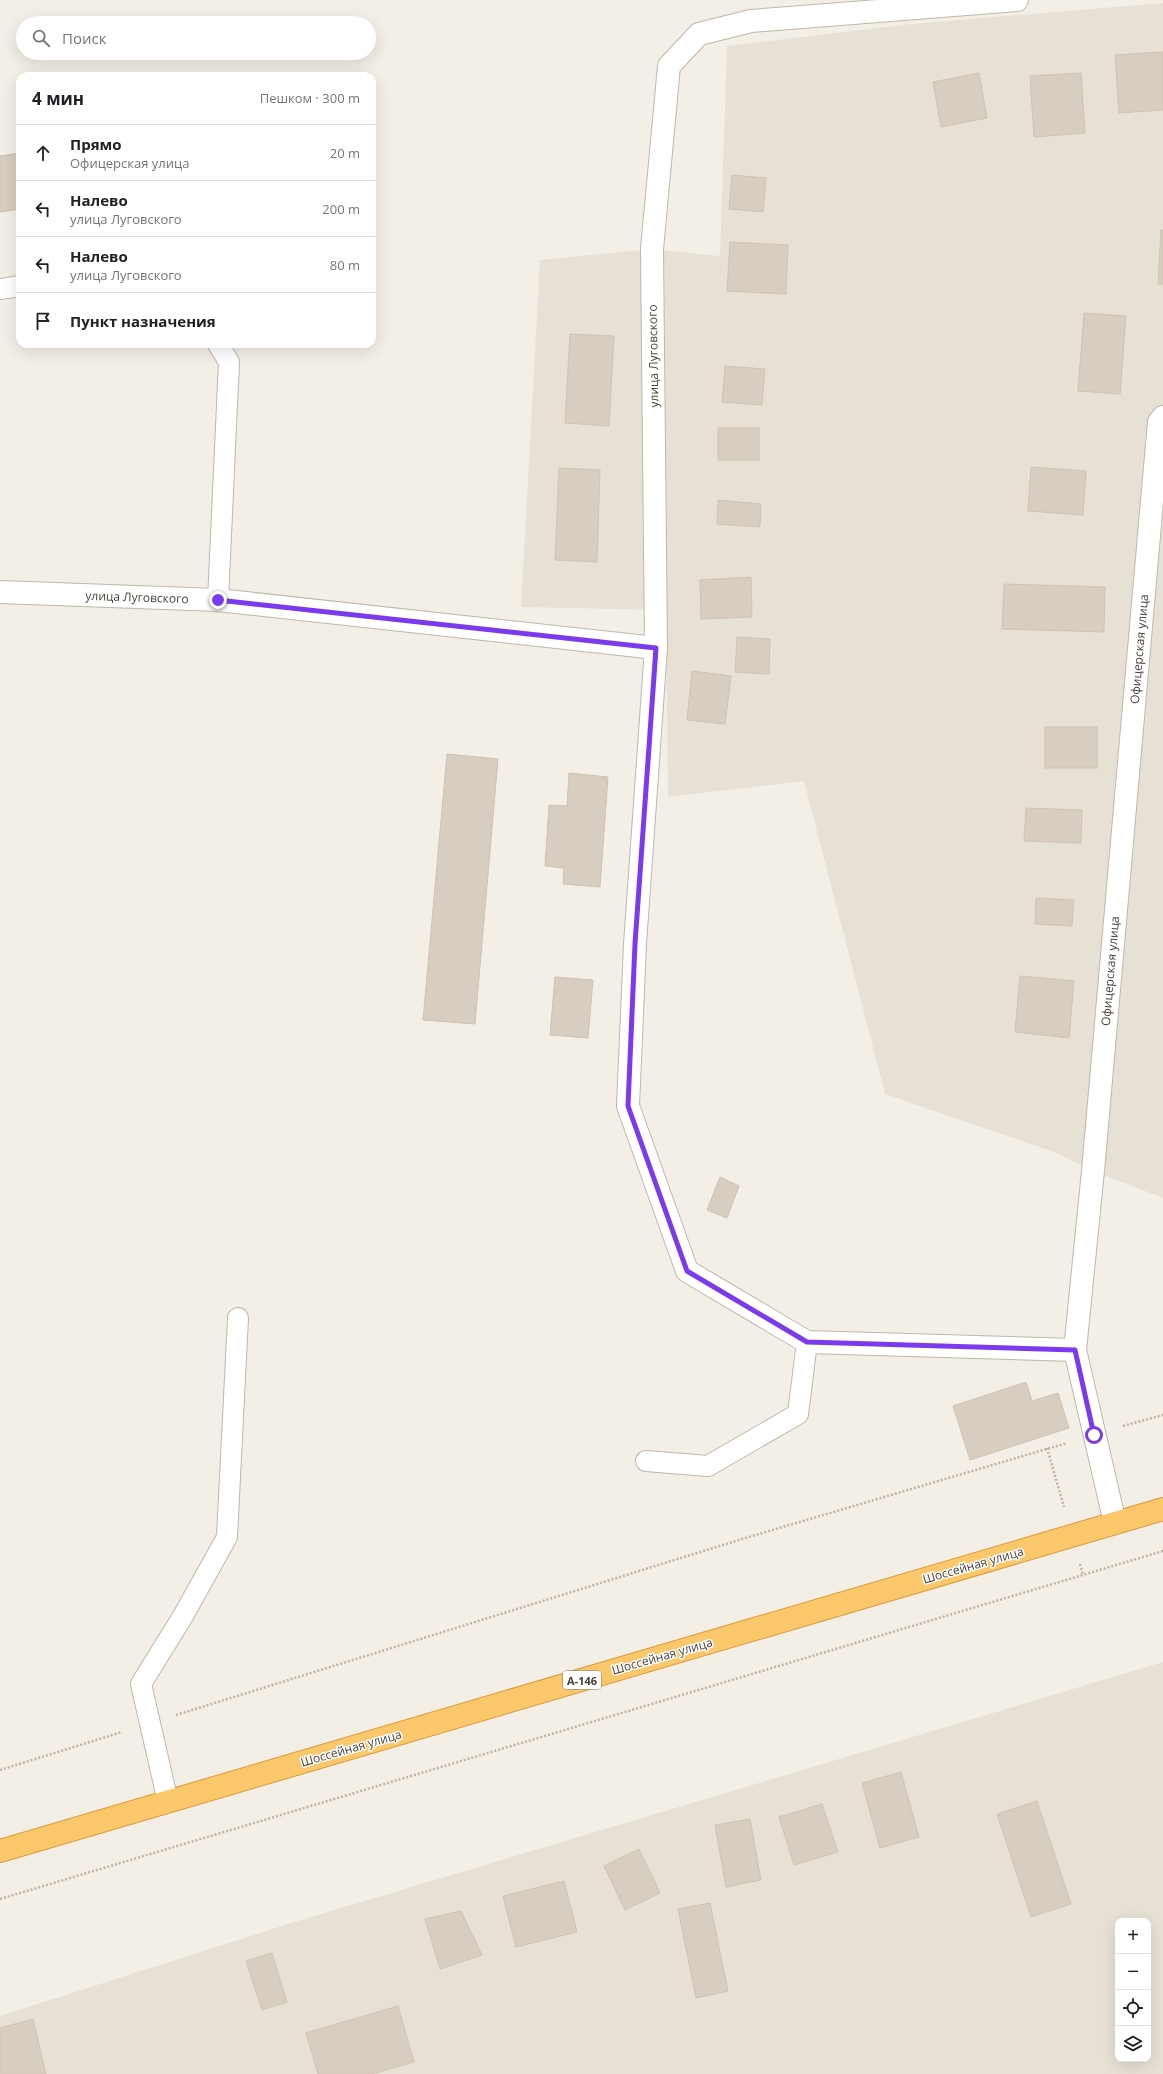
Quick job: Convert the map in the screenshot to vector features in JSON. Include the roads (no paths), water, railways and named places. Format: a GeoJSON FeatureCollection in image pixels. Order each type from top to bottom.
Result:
{"type":"FeatureCollection","features":[{"type":"Feature","properties":{"kind":"highway","name":"Шоссейная улица"},"geometry":{"type":"LineString","coordinates":[[0,1851],[1163,1509]]}},
{"type":"Feature","properties":{"kind":"street","name":"улица Луговского"},"geometry":{"type":"LineString","coordinates":[[1017,0],[750,21],[698,34],[669,66],[652,249],[656,648],[635,944],[628,1106],[687,1271],[807,1342],[1075,1350]]}},
{"type":"Feature","properties":{"kind":"street","name":"Офицерская улица"},"geometry":{"type":"LineString","coordinates":[[1115,1523],[1075,1350],[1093,1170],[1159,422],[1163,417]]}},
{"type":"Feature","properties":{"kind":"street","name":"улица Луговского"},"geometry":{"type":"LineString","coordinates":[[0,592],[218,600],[656,648]]}},
{"type":"Feature","properties":{"kind":"lane"},"geometry":{"type":"LineString","coordinates":[[0,290],[16,287]]}},
{"type":"Feature","properties":{"kind":"lane"},"geometry":{"type":"LineString","coordinates":[[218,600],[229,362],[220,348]]}},
{"type":"Feature","properties":{"kind":"lane"},"geometry":{"type":"LineString","coordinates":[[168,1802],[141,1684],[183,1616],[227,1537],[238,1318]]}},
{"type":"Feature","properties":{"kind":"lane"},"geometry":{"type":"LineString","coordinates":[[646,1461],[708,1466],[798,1414],[807,1342]]}}]}
